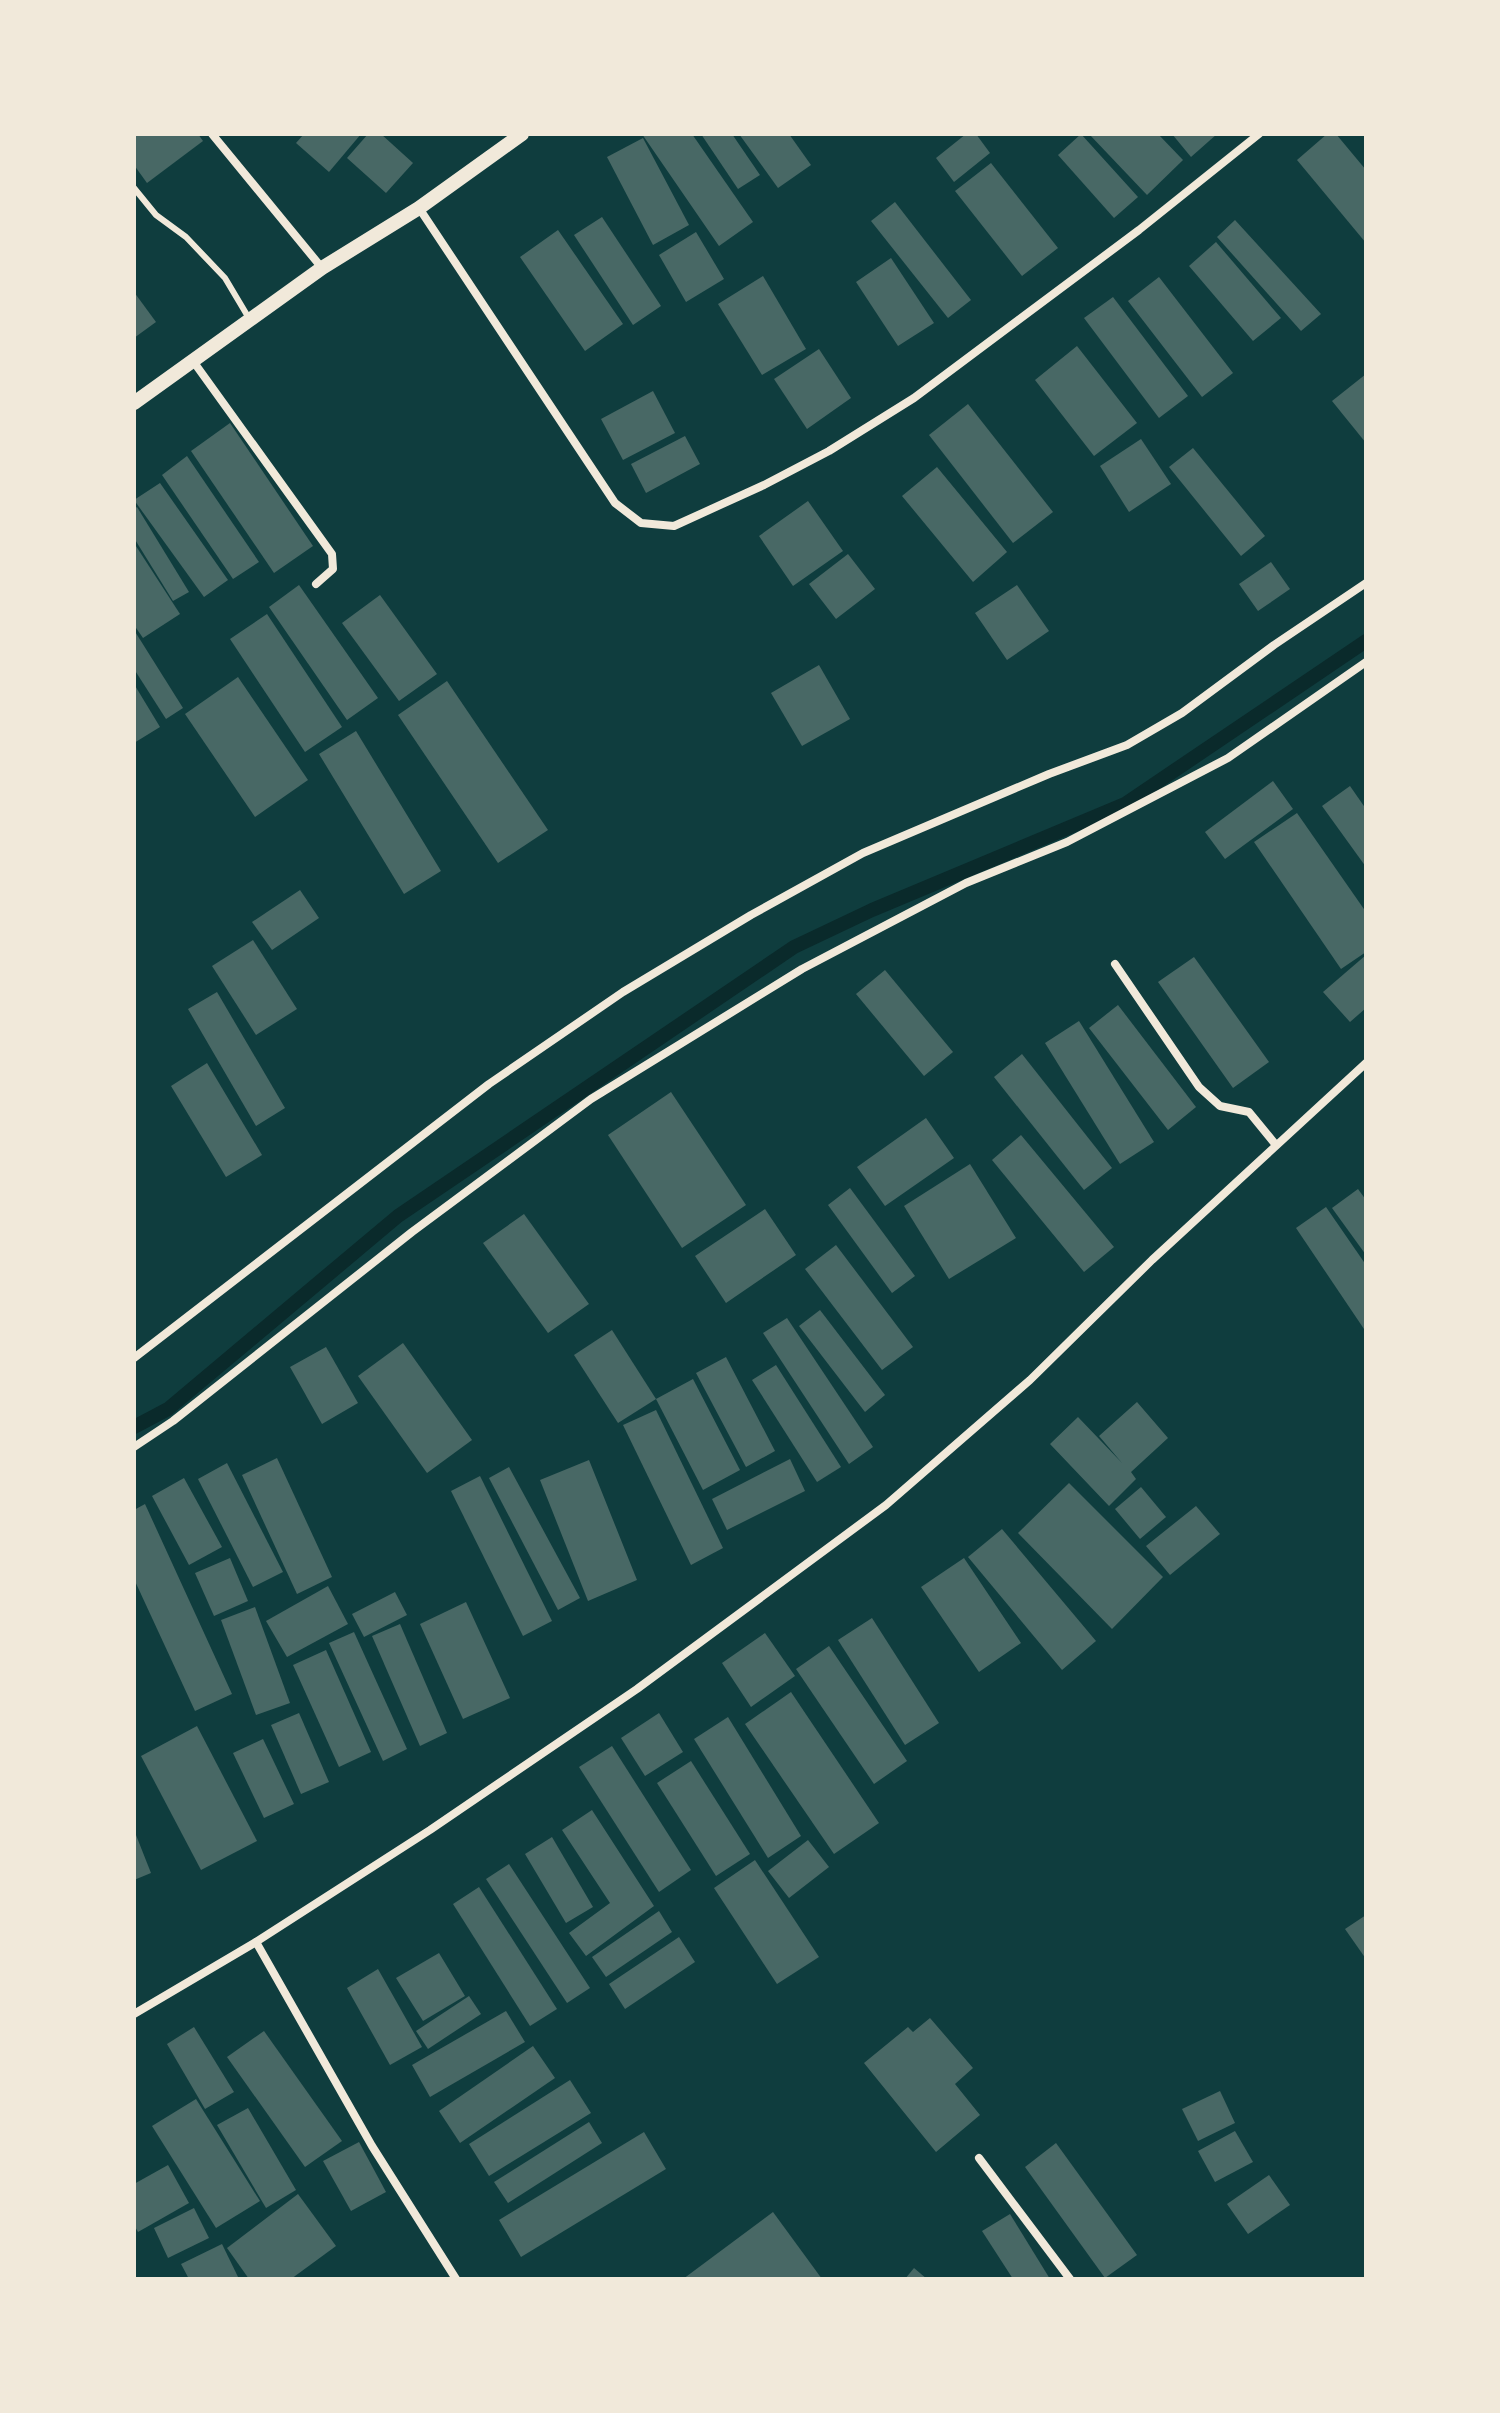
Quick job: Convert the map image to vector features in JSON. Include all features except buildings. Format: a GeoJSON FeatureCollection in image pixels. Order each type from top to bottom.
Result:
{"type":"FeatureCollection","features":[{"type":"Feature","properties":{"kind":"street"},"geometry":{"type":"LineString","coordinates":[[212,134],[322,268]]}},
{"type":"Feature","properties":{"kind":"street"},"geometry":{"type":"LineString","coordinates":[[134,403],[322,268],[419,208],[522,134]]}},
{"type":"Feature","properties":{"kind":"street"},"geometry":{"type":"LineString","coordinates":[[419,208],[615,503],[641,523],[674,526],[829,451],[914,398],[1139,230],[1259,134]]}},
{"type":"Feature","properties":{"kind":"street"},"geometry":{"type":"LineString","coordinates":[[193,361],[332,554],[333,569],[316,584]]}},
{"type":"Feature","properties":{"kind":"street"},"geometry":{"type":"LineString","coordinates":[[134,1358],[489,1084],[623,992],[751,915],[863,853],[1049,774],[1127,745],[1182,713],[1274,645],[1366,583]]}},
{"type":"Feature","properties":{"kind":"street"},"geometry":{"type":"LineString","coordinates":[[134,1447],[173,1421],[412,1232],[591,1099],[802,969],[966,883],[1067,842],[1228,758],[1366,662]]}},
{"type":"Feature","properties":{"kind":"street"},"geometry":{"type":"LineString","coordinates":[[1115,964],[1199,1087],[1220,1106],[1249,1112],[1276,1145]]}},
{"type":"Feature","properties":{"kind":"street"},"geometry":{"type":"LineString","coordinates":[[134,2014],[256,1942],[430,1830],[637,1689],[886,1505],[1030,1380],[1152,1260],[1366,1063]]}},
{"type":"Feature","properties":{"kind":"street"},"geometry":{"type":"LineString","coordinates":[[256,1942],[372,2146],[456,2279]]}},
{"type":"Feature","properties":{"kind":"street"},"geometry":{"type":"LineString","coordinates":[[979,2158],[1070,2279]]}},
{"type":"Feature","properties":{"kind":"lane"},"geometry":{"type":"LineString","coordinates":[[134,188],[156,215],[186,237],[225,278],[250,320]]}},
{"type":"Feature","properties":{"kind":"waterway"},"geometry":{"type":"LineString","coordinates":[[134,1427],[168,1409],[398,1216],[794,947],[872,910],[1125,804],[1366,641]]}}]}
